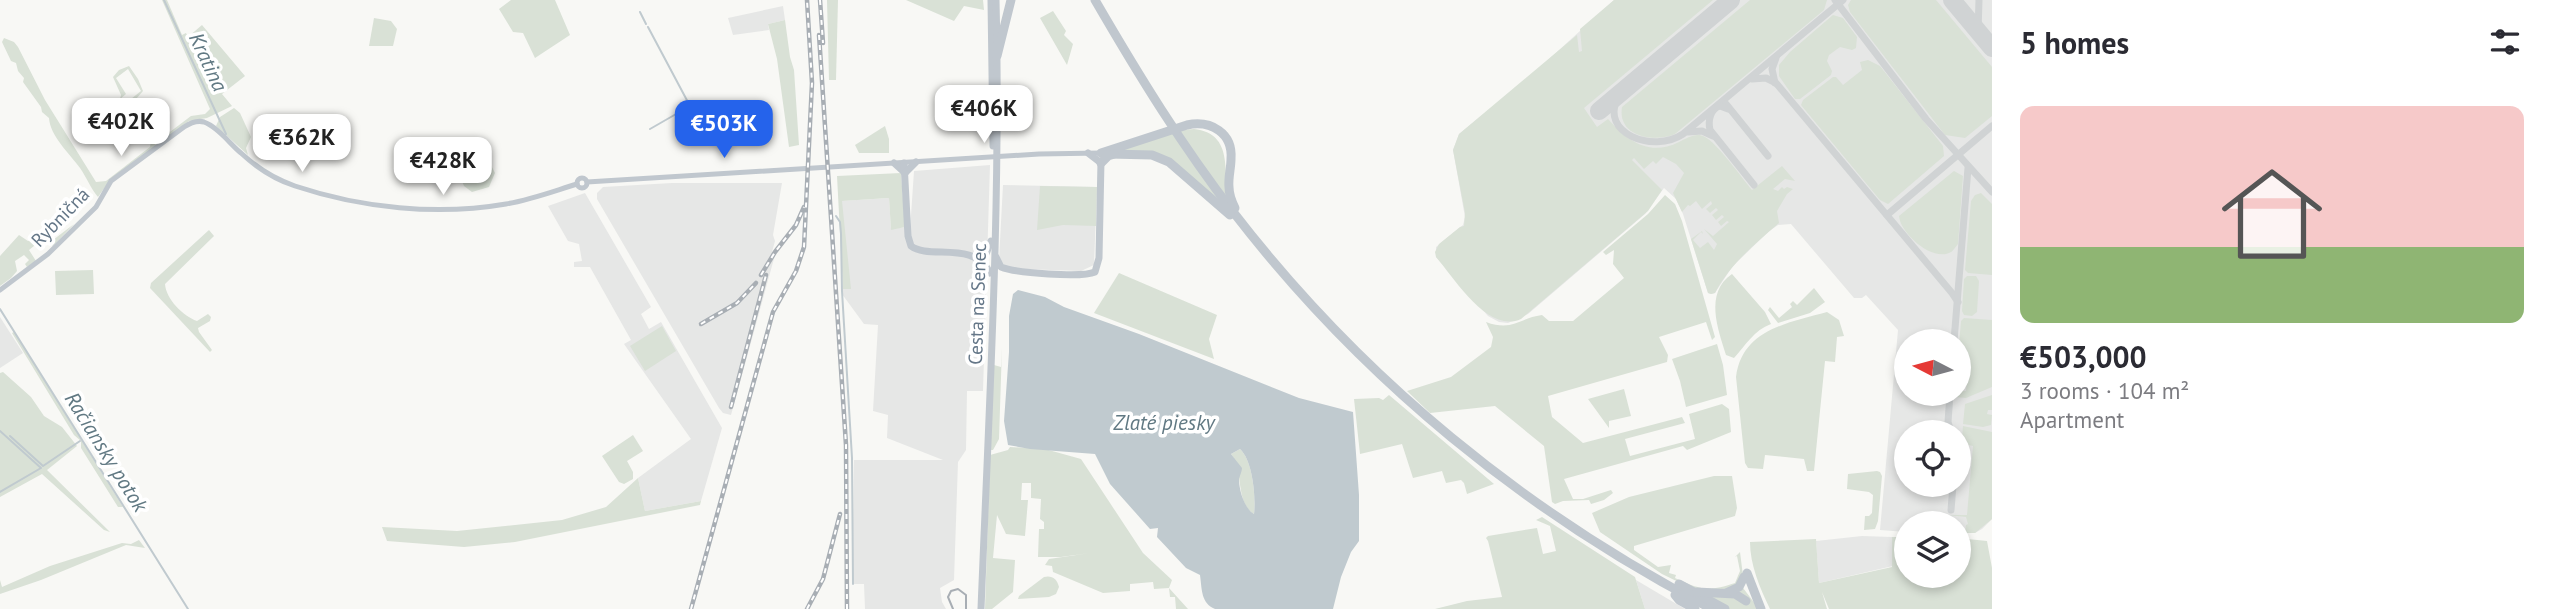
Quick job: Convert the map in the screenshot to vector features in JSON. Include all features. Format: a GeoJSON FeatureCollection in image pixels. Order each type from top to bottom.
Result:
{"type":"FeatureCollection","features":[{"type":"Feature","properties":{"kind":"highway"},"geometry":{"type":"LineString","coordinates":[[997,56],[1011,0]]}},
{"type":"Feature","properties":{"kind":"highway"},"geometry":{"type":"LineString","coordinates":[[1090,0],[1165,124],[1230,215],[1295,293],[1346,347],[1434,429],[1541,512],[1598,550],[1702,609]]}},
{"type":"Feature","properties":{"kind":"highway"},"geometry":{"type":"LineString","coordinates":[[1096,0],[1169,122],[1242,223],[1318,312],[1388,382],[1492,470],[1572,527],[1653,577],[1712,609]]}},
{"type":"Feature","properties":{"kind":"highway"},"geometry":{"type":"LineString","coordinates":[[1101,158],[1182,126],[1208,124],[1226,136],[1231,150],[1229,189],[1242,223]]}},
{"type":"Feature","properties":{"kind":"highway"},"geometry":{"type":"LineString","coordinates":[[1101,158],[1114,154],[1152,155],[1169,162],[1230,215]]}},
{"type":"Feature","properties":{"kind":"highway"},"geometry":{"type":"LineString","coordinates":[[1572,527],[1725,609]]}},
{"type":"Feature","properties":{"kind":"highway"},"geometry":{"type":"LineString","coordinates":[[1724,593],[1739,587],[1746,575],[1761,609]]}},
{"type":"Feature","properties":{"kind":"highway"},"geometry":{"type":"LineString","coordinates":[[1689,590],[1705,594],[1737,595],[1746,601]]}},
{"type":"Feature","properties":{"kind":"highway"},"geometry":{"type":"LineString","coordinates":[[1675,595],[1692,608]]}},
{"type":"Feature","properties":{"kind":"main road","name":"Cesta na Senec"},"geometry":{"type":"LineString","coordinates":[[979,609],[991,241],[991,0]]}},
{"type":"Feature","properties":{"kind":"main road","name":"Cesta na Senec"},"geometry":{"type":"LineString","coordinates":[[979,609],[995,252],[996,0]]}},
{"type":"Feature","properties":{"kind":"main road","name":"Rybničná"},"geometry":{"type":"LineString","coordinates":[[0,290],[54,249],[96,207],[114,178],[187,125],[196,122],[208,124],[251,162],[278,179],[312,191],[381,205],[435,210],[483,207],[518,201],[578,184],[582,178],[587,183],[894,163]]}},
{"type":"Feature","properties":{"kind":"main road"},"geometry":{"type":"LineString","coordinates":[[894,163],[1088,153],[1101,158],[1099,258],[1096,270],[1087,275],[1014,271],[1001,267],[995,252]]}},
{"type":"Feature","properties":{"kind":"main road"},"geometry":{"type":"LineString","coordinates":[[905,173],[916,162]]}},
{"type":"Feature","properties":{"kind":"main road"},"geometry":{"type":"LineString","coordinates":[[894,163],[905,173]]}},
{"type":"Feature","properties":{"kind":"main road"},"geometry":{"type":"LineString","coordinates":[[904,163],[908,236],[911,246],[919,251],[953,251],[972,257],[985,263],[990,273]]}},
{"type":"Feature","properties":{"kind":"main road"},"geometry":{"type":"LineString","coordinates":[[972,257],[986,254],[991,241]]}},
{"type":"Feature","properties":{"kind":"main road"},"geometry":{"type":"LineString","coordinates":[[994,284],[999,274],[1014,271]]}},
{"type":"Feature","properties":{"kind":"shaded area"},"geometry":{"type":"Polygon","coordinates":[[[162,0],[167,0],[182,35],[186,33],[188,37],[202,25],[245,76],[222,94],[232,106],[207,118],[189,121],[159,143],[131,99],[141,91],[128,69],[116,78],[126,94],[120,99],[121,95],[113,77],[119,70],[129,66],[138,79],[143,91],[136,99],[136,105],[156,137],[162,138],[191,116],[205,114],[210,109],[162,0]]]}},
{"type":"Feature","properties":{"kind":"shaded area"},"geometry":{"type":"Polygon","coordinates":[[[511,0],[555,0],[570,35],[535,58],[523,33],[513,32],[499,9],[511,0]]]}},
{"type":"Feature","properties":{"kind":"shaded area"},"geometry":{"type":"Polygon","coordinates":[[[827,0],[838,0],[836,80],[829,80],[827,0]]]}},
{"type":"Feature","properties":{"kind":"shaded area"},"geometry":{"type":"Polygon","coordinates":[[[906,0],[983,0],[984,10],[964,6],[954,21],[906,0]]]}},
{"type":"Feature","properties":{"kind":"shaded area"},"geometry":{"type":"Polygon","coordinates":[[[1614,0],[1992,0],[1992,519],[1982,529],[1971,533],[1971,511],[1894,511],[1894,531],[1880,530],[1894,374],[1894,406],[1971,406],[1971,329],[1897,329],[1866,295],[1854,298],[1791,224],[1778,225],[1768,232],[1732,267],[1715,293],[1708,293],[1683,214],[1676,199],[1664,188],[1645,214],[1528,314],[1508,323],[1499,322],[1488,316],[1436,257],[1436,247],[1463,225],[1465,217],[1453,150],[1459,134],[1525,81],[1614,0]]]}},
{"type":"Feature","properties":{"kind":"shaded area"},"geometry":{"type":"Polygon","coordinates":[[[1614,0],[1713,0],[1584,108],[1597,127],[1608,119],[1631,140],[1658,148],[1692,136],[1702,136],[1716,146],[1752,190],[1782,166],[1795,181],[1785,179],[1773,189],[1793,189],[1777,211],[1779,223],[1744,255],[1715,293],[1711,294],[1708,293],[1691,239],[1702,231],[1703,234],[1701,232],[1693,240],[1700,248],[1708,242],[1714,250],[1717,244],[1704,229],[1713,236],[1729,222],[1721,226],[1718,222],[1724,217],[1722,215],[1716,220],[1712,215],[1718,210],[1716,208],[1710,213],[1706,209],[1712,204],[1711,201],[1702,209],[1696,201],[1682,212],[1673,193],[1684,173],[1676,164],[1663,157],[1656,164],[1653,161],[1644,169],[1634,158],[1632,160],[1662,190],[1648,211],[1521,319],[1509,322],[1496,319],[1473,302],[1436,257],[1439,244],[1464,226],[1465,213],[1453,150],[1459,134],[1577,35],[1579,52],[1582,51],[1580,29],[1614,0]]]}},
{"type":"Feature","properties":{"kind":"shaded area"},"geometry":{"type":"Polygon","coordinates":[[[1750,0],[1827,0],[1824,10],[1675,134],[1658,138],[1631,131],[1622,117],[1622,107],[1750,0]]]}},
{"type":"Feature","properties":{"kind":"shaded area"},"geometry":{"type":"Polygon","coordinates":[[[1851,0],[1936,0],[1992,67],[1992,116],[1965,138],[1945,135],[1850,12],[1848,5],[1851,0]]]}},
{"type":"Feature","properties":{"kind":"shaded area"},"geometry":{"type":"Polygon","coordinates":[[[783,6],[785,20],[768,24],[769,30],[733,35],[728,18],[783,6]]]}},
{"type":"Feature","properties":{"kind":"shaded area"},"geometry":{"type":"Polygon","coordinates":[[[1053,11],[1066,31],[1064,35],[1073,44],[1067,65],[1040,18],[1053,11]]]}},
{"type":"Feature","properties":{"kind":"shaded area"},"geometry":{"type":"Polygon","coordinates":[[[1833,15],[1843,18],[1857,37],[1856,48],[1852,50],[1840,47],[1829,55],[1827,61],[1831,75],[1800,99],[1795,99],[1779,76],[1779,65],[1833,15]]]}},
{"type":"Feature","properties":{"kind":"shaded area"},"geometry":{"type":"Polygon","coordinates":[[[374,18],[391,21],[397,29],[393,46],[369,46],[374,18]]]}},
{"type":"Feature","properties":{"kind":"shaded area"},"geometry":{"type":"Polygon","coordinates":[[[785,20],[794,70],[799,145],[789,147],[777,59],[768,24],[785,20]]]}},
{"type":"Feature","properties":{"kind":"shaded area"},"geometry":{"type":"Polygon","coordinates":[[[4,38],[18,47],[45,100],[96,182],[106,181],[150,147],[151,141],[124,105],[130,101],[138,114],[136,116],[156,145],[110,180],[98,197],[57,138],[49,118],[42,112],[23,82],[24,78],[16,63],[11,61],[2,42],[4,38]]]}},
{"type":"Feature","properties":{"kind":"shaded area"},"geometry":{"type":"Polygon","coordinates":[[[1868,60],[1880,66],[1943,146],[1944,156],[1888,204],[1880,200],[1801,105],[1803,100],[1833,77],[1843,85],[1862,70],[1860,62],[1868,60]]]}},
{"type":"Feature","properties":{"kind":"shaded area"},"geometry":{"type":"Polygon","coordinates":[[[234,108],[240,113],[251,137],[246,148],[248,155],[216,126],[220,117],[234,108]]]}},
{"type":"Feature","properties":{"kind":"shaded area"},"geometry":{"type":"Polygon","coordinates":[[[885,126],[889,153],[859,153],[855,145],[885,126]]]}},
{"type":"Feature","properties":{"kind":"shaded area"},"geometry":{"type":"Polygon","coordinates":[[[1181,130],[1207,132],[1216,138],[1221,146],[1229,202],[1211,197],[1171,161],[1113,152],[1181,130]]]}},
{"type":"Feature","properties":{"kind":"shaded area"},"geometry":{"type":"Polygon","coordinates":[[[482,147],[495,173],[489,187],[472,192],[464,186],[459,174],[482,147]]]}},
{"type":"Feature","properties":{"kind":"shaded area"},"geometry":{"type":"Polygon","coordinates":[[[990,165],[983,391],[967,391],[966,450],[958,462],[954,580],[940,588],[946,609],[865,609],[864,584],[852,584],[854,460],[943,460],[887,438],[888,415],[873,411],[878,325],[864,324],[842,294],[843,289],[850,289],[841,201],[889,198],[891,229],[905,227],[909,245],[914,171],[990,165]]]}},
{"type":"Feature","properties":{"kind":"shaded area"},"geometry":{"type":"Polygon","coordinates":[[[1954,171],[1963,176],[1958,244],[1951,252],[1935,253],[1911,238],[1899,216],[1954,171]]]}},
{"type":"Feature","properties":{"kind":"shaded area"},"geometry":{"type":"Polygon","coordinates":[[[901,173],[905,227],[891,230],[889,198],[842,201],[851,289],[843,289],[837,176],[901,173]]]}},
{"type":"Feature","properties":{"kind":"shaded area"},"geometry":{"type":"Polygon","coordinates":[[[672,183],[782,183],[773,235],[775,241],[772,252],[775,255],[731,415],[723,413],[719,408],[597,199],[597,193],[603,187],[672,183]]]}},
{"type":"Feature","properties":{"kind":"shaded area"},"geometry":{"type":"Polygon","coordinates":[[[1003,185],[1097,187],[1094,265],[1081,271],[1008,268],[999,260],[1003,185]]]}},
{"type":"Feature","properties":{"kind":"shaded area"},"geometry":{"type":"Polygon","coordinates":[[[1040,186],[1097,187],[1096,226],[1063,225],[1037,230],[1040,186]]]}},
{"type":"Feature","properties":{"kind":"shaded area"},"geometry":{"type":"Polygon","coordinates":[[[585,193],[651,307],[641,314],[649,329],[661,322],[722,428],[701,501],[645,511],[638,478],[691,439],[624,344],[631,340],[590,267],[574,267],[574,262],[582,261],[579,244],[568,241],[548,206],[585,193]]]}},
{"type":"Feature","properties":{"kind":"shaded area"},"geometry":{"type":"Polygon","coordinates":[[[1981,193],[1992,204],[1992,275],[1968,273],[1965,270],[1971,201],[1975,195],[1981,193]]]}},
{"type":"Feature","properties":{"kind":"shaded area"},"geometry":{"type":"Polygon","coordinates":[[[1665,195],[1675,204],[1682,221],[1715,337],[1712,340],[1706,322],[1659,337],[1668,355],[1667,362],[1548,396],[1552,417],[1583,443],[1682,417],[1685,423],[1625,439],[1630,456],[1695,439],[1689,414],[1722,404],[1729,409],[1731,432],[1687,450],[1683,446],[1564,479],[1573,499],[1583,499],[1611,490],[1613,493],[1604,500],[1591,504],[1589,500],[1555,504],[1552,502],[1544,446],[1495,406],[1430,413],[1407,391],[1451,377],[1491,347],[1493,337],[1486,322],[1503,326],[1542,315],[1549,321],[1573,321],[1624,278],[1613,264],[1614,250],[1606,255],[1603,252],[1648,214],[1665,195]]]}},
{"type":"Feature","properties":{"kind":"shaded area"},"geometry":{"type":"Polygon","coordinates":[[[74,224],[53,246],[45,237],[29,250],[36,261],[27,267],[25,264],[29,260],[24,255],[15,261],[17,271],[0,286],[0,256],[19,235],[28,241],[45,235],[53,240],[74,224]]]}},
{"type":"Feature","properties":{"kind":"shaded area"},"geometry":{"type":"Polygon","coordinates":[[[209,230],[214,236],[165,284],[172,301],[186,315],[197,321],[208,314],[211,317],[210,321],[198,328],[212,350],[210,352],[150,288],[151,283],[209,230]]]}},
{"type":"Feature","properties":{"kind":"shaded area"},"geometry":{"type":"Polygon","coordinates":[[[93,270],[94,294],[56,295],[55,271],[93,270]]]}},
{"type":"Feature","properties":{"kind":"shaded area"},"geometry":{"type":"Polygon","coordinates":[[[1119,273],[1217,315],[1209,339],[1214,359],[1094,313],[1119,273]]]}},
{"type":"Feature","properties":{"kind":"shaded area"},"geometry":{"type":"Polygon","coordinates":[[[1732,274],[1765,312],[1771,324],[1755,334],[1734,358],[1726,355],[1715,312],[1718,291],[1732,274]]]}},
{"type":"Feature","properties":{"kind":"shaded area"},"geometry":{"type":"Polygon","coordinates":[[[1967,276],[1976,276],[1979,281],[1977,312],[1972,316],[1964,315],[1962,311],[1964,279],[1967,276]]]}},
{"type":"Feature","properties":{"kind":"shaded area"},"geometry":{"type":"Polygon","coordinates":[[[1814,288],[1825,302],[1810,313],[1778,323],[1768,310],[1770,307],[1779,318],[1792,307],[1790,304],[1793,301],[1797,305],[1814,288]]]}},
{"type":"Feature","properties":{"kind":"shaded area"},"geometry":{"type":"Polygon","coordinates":[[[1827,312],[1839,320],[1844,336],[1837,337],[1835,362],[1825,361],[1814,471],[1807,471],[1804,459],[1765,455],[1763,469],[1748,468],[1745,463],[1736,377],[1740,361],[1747,349],[1769,331],[1827,312]]]}},
{"type":"Feature","properties":{"kind":"shaded area"},"geometry":{"type":"Polygon","coordinates":[[[0,317],[23,353],[0,368],[0,317]]]}},
{"type":"Feature","properties":{"kind":"shaded area"},"geometry":{"type":"Polygon","coordinates":[[[1964,318],[1992,320],[1992,387],[1971,396],[1971,329],[1960,329],[1964,318]]]}},
{"type":"Feature","properties":{"kind":"shaded area"},"geometry":{"type":"Polygon","coordinates":[[[662,326],[676,351],[645,371],[630,346],[662,326]]]}},
{"type":"Feature","properties":{"kind":"shaded area"},"geometry":{"type":"Polygon","coordinates":[[[14,332],[123,507],[118,507],[81,448],[81,441],[74,435],[12,333],[14,332]]]}},
{"type":"Feature","properties":{"kind":"shaded area"},"geometry":{"type":"Polygon","coordinates":[[[1717,344],[1727,395],[1686,407],[1672,359],[1717,344]]]}},
{"type":"Feature","properties":{"kind":"shaded area"},"geometry":{"type":"Polygon","coordinates":[[[1002,347],[999,439],[993,450],[990,450],[994,365],[1001,367],[1002,347]]]}},
{"type":"Feature","properties":{"kind":"shaded area"},"geometry":{"type":"Polygon","coordinates":[[[3,372],[31,397],[44,416],[62,427],[77,446],[47,470],[110,532],[104,530],[42,474],[0,497],[0,373],[3,372]]]}},
{"type":"Feature","properties":{"kind":"shaded area"},"geometry":{"type":"Polygon","coordinates":[[[1624,389],[1631,416],[1609,421],[1609,428],[1588,399],[1624,389]]]}},
{"type":"Feature","properties":{"kind":"shaded area"},"geometry":{"type":"Polygon","coordinates":[[[1389,395],[1494,484],[1467,494],[1461,480],[1446,483],[1442,471],[1413,478],[1402,444],[1360,454],[1354,399],[1383,400],[1389,395]]]}},
{"type":"Feature","properties":{"kind":"shaded area"},"geometry":{"type":"Polygon","coordinates":[[[1992,395],[1992,410],[1988,410],[1987,414],[1992,415],[1991,425],[1971,425],[1971,420],[1963,420],[1965,406],[1971,406],[1971,402],[1992,395]]]}},
{"type":"Feature","properties":{"kind":"shaded area"},"geometry":{"type":"Polygon","coordinates":[[[1971,428],[1992,432],[1992,519],[1975,533],[1971,533],[1971,511],[1967,511],[1969,497],[1971,497],[1971,428]]]}},
{"type":"Feature","properties":{"kind":"shaded area"},"geometry":{"type":"Polygon","coordinates":[[[633,435],[643,451],[627,461],[633,472],[633,479],[624,484],[619,482],[602,456],[633,435]]]}},
{"type":"Feature","properties":{"kind":"shaded area"},"geometry":{"type":"Polygon","coordinates":[[[1010,447],[1045,449],[1081,459],[1143,553],[1172,580],[1169,588],[1154,589],[1153,582],[1130,584],[1130,591],[1103,593],[1053,572],[1052,566],[1045,565],[1049,559],[1090,553],[1038,557],[1039,529],[1044,529],[1044,522],[1040,519],[1041,499],[1031,498],[1031,483],[1022,483],[1021,500],[1028,500],[1025,536],[1006,534],[997,515],[993,558],[1015,560],[1013,592],[992,609],[985,609],[990,455],[1010,447]]]}},
{"type":"Feature","properties":{"kind":"shaded area"},"geometry":{"type":"Polygon","coordinates":[[[1240,449],[1251,471],[1254,514],[1244,502],[1231,454],[1240,449]]]}},
{"type":"Feature","properties":{"kind":"shaded area"},"geometry":{"type":"Polygon","coordinates":[[[1877,471],[1882,476],[1878,521],[1875,529],[1864,530],[1865,516],[1872,513],[1873,495],[1847,489],[1848,474],[1877,471]]]}},
{"type":"Feature","properties":{"kind":"shaded area"},"geometry":{"type":"Polygon","coordinates":[[[1714,476],[1732,476],[1737,508],[1735,516],[1634,546],[1634,550],[1658,567],[1671,565],[1669,573],[1676,575],[1675,578],[1711,589],[1735,583],[1740,571],[1737,556],[1735,557],[1740,552],[1743,576],[1740,584],[1759,609],[1709,609],[1699,592],[1662,574],[1600,532],[1592,513],[1629,497],[1714,476]]]}},
{"type":"Feature","properties":{"kind":"shaded area"},"geometry":{"type":"Polygon","coordinates":[[[638,478],[645,511],[701,501],[700,505],[515,542],[464,547],[387,541],[382,527],[457,531],[562,520],[606,507],[638,478]]]}},
{"type":"Feature","properties":{"kind":"shaded area"},"geometry":{"type":"Polygon","coordinates":[[[1542,517],[1635,577],[1645,609],[1435,609],[1467,601],[1502,597],[1486,538],[1488,536],[1537,528],[1543,554],[1556,551],[1550,526],[1536,520],[1542,517]]]}},
{"type":"Feature","properties":{"kind":"shaded area"},"geometry":{"type":"Polygon","coordinates":[[[1862,536],[1892,537],[1893,566],[1819,583],[1816,541],[1862,536]]]}},
{"type":"Feature","properties":{"kind":"shaded area"},"geometry":{"type":"Polygon","coordinates":[[[1894,537],[1894,588],[1971,588],[1971,539],[1987,541],[1992,568],[1992,609],[1829,609],[1822,592],[1827,609],[1770,609],[1756,576],[1750,542],[1816,539],[1819,583],[1892,567],[1894,537]]]}},
{"type":"Feature","properties":{"kind":"shaded area"},"geometry":{"type":"Polygon","coordinates":[[[139,540],[145,548],[126,545],[0,594],[0,580],[2,587],[50,566],[139,540]]]}},
{"type":"Feature","properties":{"kind":"shaded area"},"geometry":{"type":"Polygon","coordinates":[[[1044,577],[1052,577],[1057,582],[1059,587],[1056,594],[1018,599],[1019,596],[1044,577]]]}},
{"type":"Feature","properties":{"kind":"shaded area"},"geometry":{"type":"Polygon","coordinates":[[[1636,580],[1685,609],[1645,609],[1636,580]]]}},
{"type":"Feature","properties":{"kind":"shaded area"},"geometry":{"type":"Polygon","coordinates":[[[1169,588],[1188,609],[1176,609],[1175,597],[1170,597],[1169,588]]]}},
{"type":"Feature","properties":{"kind":"water","name":"Zlaté piesky"},"geometry":{"type":"Polygon","coordinates":[[[1018,290],[1045,297],[1064,307],[1299,398],[1353,412],[1359,495],[1359,541],[1351,552],[1341,577],[1333,609],[1215,609],[1205,600],[1200,575],[1186,568],[1157,537],[1158,528],[1150,529],[1110,484],[1095,454],[1008,445],[1004,421],[1009,316],[1013,294],[1018,290]],[[1240,449],[1231,454],[1242,468],[1239,479],[1241,493],[1247,508],[1254,514],[1253,480],[1240,449]]]}},
{"type":"Feature","properties":{"kind":"waterway","name":"Kratina"},"geometry":{"type":"LineString","coordinates":[[164,0],[226,134]]}},
{"type":"Feature","properties":{"kind":"waterway"},"geometry":{"type":"LineString","coordinates":[[640,12],[646,24]]}},
{"type":"Feature","properties":{"kind":"waterway"},"geometry":{"type":"LineString","coordinates":[[648,27],[690,106],[650,129]]}},
{"type":"Feature","properties":{"kind":"waterway"},"geometry":{"type":"LineString","coordinates":[[836,216],[840,222],[841,234],[852,458],[853,584]]}},
{"type":"Feature","properties":{"kind":"waterway","name":"Račiansky potok"},"geometry":{"type":"LineString","coordinates":[[0,309],[188,609]]}},
{"type":"Feature","properties":{"kind":"waterway"},"geometry":{"type":"LineString","coordinates":[[0,431],[41,468],[0,492]]}},
{"type":"Feature","properties":{"kind":"waterway"},"geometry":{"type":"LineString","coordinates":[[10,436],[43,466],[80,441]]}},
{"type":"Feature","properties":{"kind":"taxiway"},"geometry":{"type":"LineString","coordinates":[[1835,0],[1926,119],[1992,192]]}},
{"type":"Feature","properties":{"kind":"taxiway"},"geometry":{"type":"LineString","coordinates":[[1643,75],[1618,98],[1614,110],[1616,121],[1622,130],[1632,137],[1644,141],[1671,140],[1683,134],[1843,0]]}},
{"type":"Feature","properties":{"kind":"taxiway"},"geometry":{"type":"LineString","coordinates":[[1978,32],[1979,0]]}},
{"type":"Feature","properties":{"kind":"taxiway"},"geometry":{"type":"LineString","coordinates":[[1775,83],[1772,69],[1776,58]]}},
{"type":"Feature","properties":{"kind":"taxiway"},"geometry":{"type":"LineString","coordinates":[[1752,79],[1766,78],[1776,83],[1958,302]]}},
{"type":"Feature","properties":{"kind":"taxiway"},"geometry":{"type":"LineString","coordinates":[[1726,104],[1768,156]]}},
{"type":"Feature","properties":{"kind":"taxiway"},"geometry":{"type":"LineString","coordinates":[[1728,109],[1720,106],[1714,110],[1710,119],[1710,130],[1754,185]]}},
{"type":"Feature","properties":{"kind":"taxiway"},"geometry":{"type":"LineString","coordinates":[[1887,215],[1992,126]]}},
{"type":"Feature","properties":{"kind":"taxiway"},"geometry":{"type":"LineString","coordinates":[[1688,132],[1702,131],[1713,136]]}},
{"type":"Feature","properties":{"kind":"taxiway"},"geometry":{"type":"LineString","coordinates":[[1955,329],[1968,168]]}},
{"type":"Feature","properties":{"kind":"taxiway"},"geometry":{"type":"LineString","coordinates":[[1948,420],[1949,406]]}},
{"type":"Feature","properties":{"kind":"taxiway"},"geometry":{"type":"LineString","coordinates":[[1951,510],[1952,497]]}},
{"type":"Feature","properties":{"kind":"runway"},"geometry":{"type":"LineString","coordinates":[[1599,111],[1731,0]]}},
{"type":"Feature","properties":{"kind":"runway"},"geometry":{"type":"LineString","coordinates":[[1952,0],[1992,48]]}},
{"type":"Feature","properties":{"kind":"tram line"},"geometry":{"type":"LineString","coordinates":[[953,609],[948,597],[951,591],[958,589],[966,595],[966,609]]}},
{"type":"Feature","properties":{"kind":"railway"},"geometry":{"type":"LineString","coordinates":[[691,609],[773,312],[796,271],[804,247],[812,83],[807,0]]}},
{"type":"Feature","properties":{"kind":"railway"},"geometry":{"type":"LineString","coordinates":[[820,0],[823,43]]}},
{"type":"Feature","properties":{"kind":"railway"},"geometry":{"type":"LineString","coordinates":[[819,35],[846,445],[847,609]]}},
{"type":"Feature","properties":{"kind":"railway"},"geometry":{"type":"LineString","coordinates":[[761,275],[796,225],[804,207]]}},
{"type":"Feature","properties":{"kind":"railway"},"geometry":{"type":"LineString","coordinates":[[731,407],[766,275]]}},
{"type":"Feature","properties":{"kind":"railway"},"geometry":{"type":"LineString","coordinates":[[701,324],[737,303],[756,283]]}},
{"type":"Feature","properties":{"kind":"railway"},"geometry":{"type":"LineString","coordinates":[[807,609],[823,579],[840,514]]}}]}
